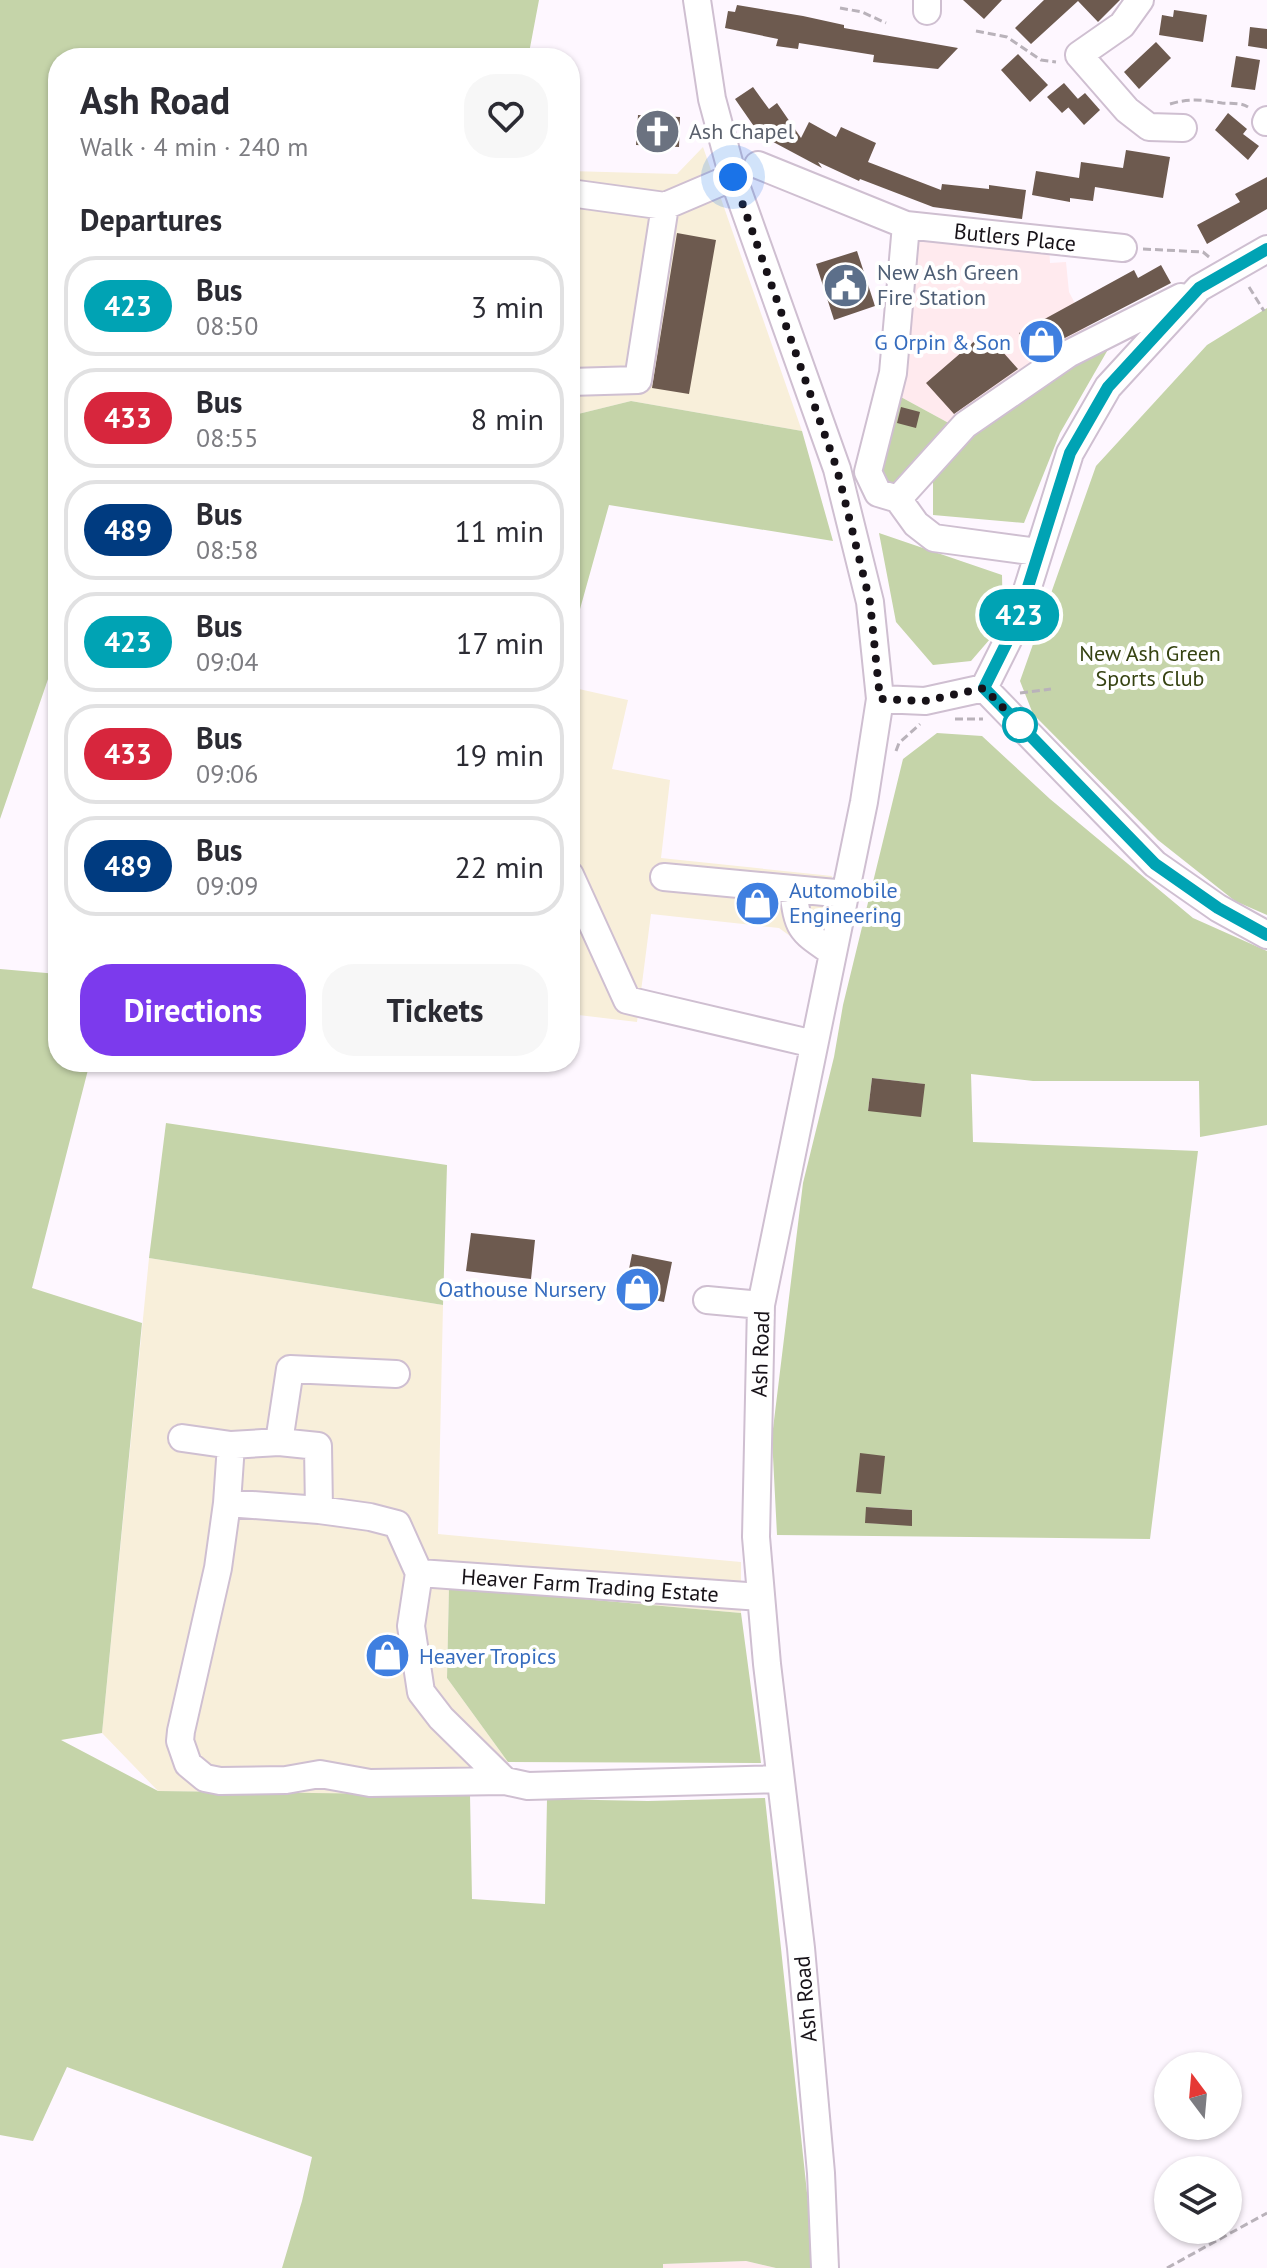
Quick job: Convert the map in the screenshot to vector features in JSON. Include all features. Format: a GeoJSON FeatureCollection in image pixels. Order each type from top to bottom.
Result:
{"type":"FeatureCollection","features":[{"type":"Feature","properties":{"kind":"street","name":"Ash Road"},"geometry":{"type":"LineString","coordinates":[[697,0],[712,99],[733,177],[837,469],[870,602],[880,699],[846,894],[761,1305],[756,1537],[780,1779],[801,1948],[821,2173],[825,2268]]}},
{"type":"Feature","properties":{"kind":"street"},"geometry":{"type":"LineString","coordinates":[[1140,0],[1122,25],[1079,55],[1127,110],[1149,127],[1183,128]]}},
{"type":"Feature","properties":{"kind":"street","name":"Butlers Place"},"geometry":{"type":"LineString","coordinates":[[758,165],[906,225],[1123,248]]}},
{"type":"Feature","properties":{"kind":"street"},"geometry":{"type":"LineString","coordinates":[[580,194],[665,206],[733,177]]}},
{"type":"Feature","properties":{"kind":"street"},"geometry":{"type":"LineString","coordinates":[[580,382],[638,380],[665,206]]}},
{"type":"Feature","properties":{"kind":"street"},"geometry":{"type":"LineString","coordinates":[[906,225],[893,373],[868,472],[878,493],[898,499],[916,524],[934,538],[1038,552]]}},
{"type":"Feature","properties":{"kind":"street"},"geometry":{"type":"LineString","coordinates":[[898,499],[965,425],[1068,354],[1199,288],[1267,249]]}},
{"type":"Feature","properties":{"kind":"street"},"geometry":{"type":"LineString","coordinates":[[984,688],[1017,622],[1070,453],[1108,387],[1199,288]]}},
{"type":"Feature","properties":{"kind":"street"},"geometry":{"type":"LineString","coordinates":[[880,699],[925,701],[984,688]]}},
{"type":"Feature","properties":{"kind":"street"},"geometry":{"type":"LineString","coordinates":[[984,688],[1155,864],[1218,908],[1267,935]]}},
{"type":"Feature","properties":{"kind":"street"},"geometry":{"type":"LineString","coordinates":[[664,877],[846,894]]}},
{"type":"Feature","properties":{"kind":"street"},"geometry":{"type":"LineString","coordinates":[[793,890],[802,931],[832,952]]}},
{"type":"Feature","properties":{"kind":"street"},"geometry":{"type":"LineString","coordinates":[[580,897],[627,1000],[814,1044]]}},
{"type":"Feature","properties":{"kind":"street"},"geometry":{"type":"LineString","coordinates":[[707,1300],[761,1305]]}},
{"type":"Feature","properties":{"kind":"street"},"geometry":{"type":"LineString","coordinates":[[279,1442],[290,1369],[396,1374]]}},
{"type":"Feature","properties":{"kind":"street"},"geometry":{"type":"LineString","coordinates":[[182,1438],[231,1445],[279,1442],[318,1446],[319,1510]]}},
{"type":"Feature","properties":{"kind":"street"},"geometry":{"type":"LineString","coordinates":[[231,1445],[218,1568],[181,1731],[183,1754],[194,1771],[205,1778],[220,1781],[286,1780],[320,1774],[384,1784],[505,1781],[528,1786],[780,1779]]}},
{"type":"Feature","properties":{"kind":"street"},"geometry":{"type":"LineString","coordinates":[[227,1503],[319,1510],[397,1524],[419,1573],[411,1626],[421,1692],[441,1718],[505,1781]]}},
{"type":"Feature","properties":{"kind":"street","name":"Heaver Farm Trading Estate"},"geometry":{"type":"LineString","coordinates":[[419,1573],[761,1597]]}},
{"type":"Feature","properties":{"kind":"path"},"geometry":{"type":"LineString","coordinates":[[840,8],[862,12],[886,23]]}},
{"type":"Feature","properties":{"kind":"path"},"geometry":{"type":"LineString","coordinates":[[976,31],[1007,37],[1041,60],[1056,62],[1079,55]]}},
{"type":"Feature","properties":{"kind":"path"},"geometry":{"type":"LineString","coordinates":[[1165,105],[1203,98],[1244,104],[1266,121]]}},
{"type":"Feature","properties":{"kind":"path"},"geometry":{"type":"LineString","coordinates":[[1123,248],[1203,252],[1232,270],[1264,311]]}},
{"type":"Feature","properties":{"kind":"path"},"geometry":{"type":"LineString","coordinates":[[950,719],[988,719]]}},
{"type":"Feature","properties":{"kind":"path"},"geometry":{"type":"LineString","coordinates":[[894,755],[899,743],[927,722]]}},
{"type":"Feature","properties":{"kind":"path"},"geometry":{"type":"LineString","coordinates":[[1167,2268],[1267,2213]]}},
{"type":"Feature","properties":{"kind":"shaded area"},"geometry":{"type":"Polygon","coordinates":[[[703,147],[802,431],[631,401],[580,414],[580,171],[677,174],[703,147]]]}},
{"type":"Feature","properties":{"kind":"shaded area"},"geometry":{"type":"Polygon","coordinates":[[[917,234],[1049,244],[1050,263],[1066,262],[1069,292],[1090,332],[956,427],[899,396],[917,234]]]}},
{"type":"Feature","properties":{"kind":"shaded area"},"geometry":{"type":"Polygon","coordinates":[[[580,689],[628,700],[612,769],[670,780],[661,858],[832,876],[815,954],[779,928],[651,914],[637,1022],[580,1015],[580,689]]]}},
{"type":"Feature","properties":{"kind":"shaded area"},"geometry":{"type":"Polygon","coordinates":[[[149,1258],[443,1305],[438,1534],[741,1562],[741,1613],[449,1587],[447,1678],[508,1762],[479,1796],[158,1791],[102,1733],[149,1258]]]}},
{"type":"Feature","properties":{"kind":"shaded area"},"geometry":{"type":"Polygon","coordinates":[[[746,2261],[776,2268],[663,2268],[663,2264],[746,2261]]]}},
{"type":"Feature","properties":{"kind":"green space"},"geometry":{"type":"Polygon","coordinates":[[[0,0],[539,0],[530,48],[48,48],[48,679],[0,819],[0,0]]]}},
{"type":"Feature","properties":{"kind":"green space","name":"New Ash Green Sports Club"},"geometry":{"type":"Polygon","coordinates":[[[1267,308],[1267,915],[1235,901],[1158,840],[1033,714],[1020,681],[1096,466],[1207,345],[1267,308]]]}},
{"type":"Feature","properties":{"kind":"green space"},"geometry":{"type":"Polygon","coordinates":[[[1114,339],[1060,433],[1024,523],[933,515],[933,479],[983,427],[1114,339]]]}},
{"type":"Feature","properties":{"kind":"green space"},"geometry":{"type":"Polygon","coordinates":[[[899,396],[956,427],[893,488],[874,471],[899,396]]]}},
{"type":"Feature","properties":{"kind":"green space"},"geometry":{"type":"Polygon","coordinates":[[[631,401],[802,431],[833,541],[609,505],[580,609],[580,414],[631,401]]]}},
{"type":"Feature","properties":{"kind":"green space"},"geometry":{"type":"Polygon","coordinates":[[[879,533],[1002,575],[1003,624],[971,661],[933,665],[896,622],[879,533]]]}},
{"type":"Feature","properties":{"kind":"green space"},"geometry":{"type":"Polygon","coordinates":[[[937,733],[982,736],[1050,799],[1193,918],[1267,951],[1267,1125],[1200,1137],[1199,1081],[1033,1081],[971,1074],[973,1142],[1198,1151],[1150,1539],[777,1535],[772,1437],[803,1183],[903,759],[937,733]],[[872,1078],[868,1111],[925,1084],[924,1084],[872,1078]],[[867,1507],[866,1523],[912,1525],[912,1510],[867,1507]]]}},
{"type":"Feature","properties":{"kind":"green space"},"geometry":{"type":"Polygon","coordinates":[[[0,969],[48,973],[48,1072],[87,1072],[32,1288],[142,1323],[102,1733],[61,1740],[158,1791],[470,1795],[472,1899],[545,1904],[547,1799],[648,1801],[765,1798],[815,2268],[776,2268],[746,2261],[663,2264],[663,2268],[282,2268],[312,2157],[67,2067],[33,2141],[0,2135],[0,969]]]}},
{"type":"Feature","properties":{"kind":"green space"},"geometry":{"type":"Polygon","coordinates":[[[166,1123],[447,1165],[443,1305],[149,1258],[166,1123]]]}},
{"type":"Feature","properties":{"kind":"green space"},"geometry":{"type":"Polygon","coordinates":[[[449,1587],[741,1613],[761,1763],[508,1762],[447,1678],[449,1587]]]}},
{"type":"Feature","properties":{"kind":"building"},"geometry":{"type":"Polygon","coordinates":[[[963,0],[1002,0],[984,19],[963,0]]]}},
{"type":"Feature","properties":{"kind":"building"},"geometry":{"type":"Polygon","coordinates":[[[1044,0],[1120,0],[1098,22],[1078,1],[1031,44],[1015,28],[1044,0]]]}},
{"type":"Feature","properties":{"kind":"building"},"geometry":{"type":"Polygon","coordinates":[[[737,5],[958,48],[938,69],[873,62],[874,55],[799,43],[798,49],[776,46],[778,39],[725,28],[728,11],[735,12],[737,5]]]}},
{"type":"Feature","properties":{"kind":"building"},"geometry":{"type":"Polygon","coordinates":[[[1174,10],[1207,15],[1203,42],[1159,35],[1162,15],[1173,17],[1174,10]]]}},
{"type":"Feature","properties":{"kind":"building"},"geometry":{"type":"Polygon","coordinates":[[[1250,27],[1267,29],[1267,49],[1248,46],[1250,27]]]}},
{"type":"Feature","properties":{"kind":"building"},"geometry":{"type":"Polygon","coordinates":[[[1156,42],[1171,58],[1139,89],[1124,72],[1156,42]]]}},
{"type":"Feature","properties":{"kind":"building"},"geometry":{"type":"Polygon","coordinates":[[[1018,54],[1048,85],[1030,102],[1001,70],[1018,54]]]}},
{"type":"Feature","properties":{"kind":"building"},"geometry":{"type":"Polygon","coordinates":[[[1236,56],[1260,60],[1255,90],[1231,87],[1236,56]]]}},
{"type":"Feature","properties":{"kind":"building"},"geometry":{"type":"Polygon","coordinates":[[[1064,83],[1078,99],[1062,113],[1047,97],[1064,83]]]}},
{"type":"Feature","properties":{"kind":"building"},"geometry":{"type":"Polygon","coordinates":[[[753,87],[769,109],[777,103],[801,138],[809,122],[836,137],[841,127],[876,143],[868,162],[941,190],[942,184],[1026,190],[1022,219],[933,207],[859,181],[818,162],[822,168],[760,135],[735,99],[753,87]]]}},
{"type":"Feature","properties":{"kind":"building"},"geometry":{"type":"Polygon","coordinates":[[[1085,93],[1100,110],[1084,125],[1068,107],[1085,93]]]}},
{"type":"Feature","properties":{"kind":"building"},"geometry":{"type":"Polygon","coordinates":[[[1228,113],[1247,129],[1243,134],[1259,146],[1248,160],[1215,130],[1228,113]]]}},
{"type":"Feature","properties":{"kind":"building","name":"Ash Chapel"},"geometry":{"type":"Polygon","coordinates":[[[638,115],[680,117],[679,147],[636,145],[638,115]]]}},
{"type":"Feature","properties":{"kind":"building"},"geometry":{"type":"Polygon","coordinates":[[[1126,150],[1170,157],[1163,198],[1095,187],[1093,201],[1070,198],[1070,202],[1032,195],[1036,171],[1079,178],[1081,162],[1123,168],[1126,150]]]}},
{"type":"Feature","properties":{"kind":"building"},"geometry":{"type":"Polygon","coordinates":[[[1267,177],[1267,209],[1207,244],[1197,225],[1240,202],[1235,194],[1267,177]]]}},
{"type":"Feature","properties":{"kind":"building"},"geometry":{"type":"Polygon","coordinates":[[[677,233],[716,240],[689,394],[652,388],[677,233]]]}},
{"type":"Feature","properties":{"kind":"building","name":"New Ash Green Fire Station"},"geometry":{"type":"Polygon","coordinates":[[[857,251],[875,306],[834,320],[816,264],[857,251]]]}},
{"type":"Feature","properties":{"kind":"building"},"geometry":{"type":"Polygon","coordinates":[[[1161,265],[1171,283],[1061,340],[1033,359],[1019,333],[1134,270],[1138,278],[1161,265]]]}},
{"type":"Feature","properties":{"kind":"building"},"geometry":{"type":"Polygon","coordinates":[[[985,332],[1018,369],[954,414],[926,383],[985,332]]]}},
{"type":"Feature","properties":{"kind":"building"},"geometry":{"type":"Polygon","coordinates":[[[901,407],[920,412],[916,428],[897,423],[901,407]]]}},
{"type":"Feature","properties":{"kind":"building"},"geometry":{"type":"Polygon","coordinates":[[[872,1078],[925,1084],[921,1117],[868,1111],[872,1078]]]}},
{"type":"Feature","properties":{"kind":"building"},"geometry":{"type":"Polygon","coordinates":[[[471,1233],[535,1240],[531,1279],[466,1271],[471,1233]]]}},
{"type":"Feature","properties":{"kind":"building"},"geometry":{"type":"Polygon","coordinates":[[[632,1254],[672,1262],[664,1302],[624,1294],[632,1254]]]}},
{"type":"Feature","properties":{"kind":"building"},"geometry":{"type":"Polygon","coordinates":[[[860,1453],[885,1456],[881,1494],[856,1492],[860,1453]]]}},
{"type":"Feature","properties":{"kind":"building"},"geometry":{"type":"Polygon","coordinates":[[[866,1507],[912,1510],[912,1526],[865,1523],[866,1507]]]}},
{"type":"Feature","properties":{"kind":"bus line","name":"423"},"geometry":{"type":"LineString","coordinates":[[1267,249],[1199,288],[1108,387],[1070,453],[1017,622],[984,688],[1155,864],[1218,908],[1267,935]]}},
{"type":"Feature","properties":{"kind":"place","name":"Ash Chapel"},"geometry":{"type":"Point","coordinates":[658,131]}},
{"type":"Feature","properties":{"kind":"place","name":"New Ash Green Fire Station"},"geometry":{"type":"Point","coordinates":[846,285]}},
{"type":"Feature","properties":{"kind":"place","name":"G Orpin & Son"},"geometry":{"type":"Point","coordinates":[1042,342]}},
{"type":"Feature","properties":{"kind":"place","name":"Automobile Engineering"},"geometry":{"type":"Point","coordinates":[758,903]}},
{"type":"Feature","properties":{"kind":"place","name":"Oathouse Nursery"},"geometry":{"type":"Point","coordinates":[637,1289]}},
{"type":"Feature","properties":{"kind":"place","name":"Heaver Tropics"},"geometry":{"type":"Point","coordinates":[388,1656]}},
{"type":"Feature","properties":{"kind":"route"},"geometry":{"type":"LineString","coordinates":[[733,177],[837,469],[870,602],[880,699],[925,701],[984,688],[1020,725]]}}]}
